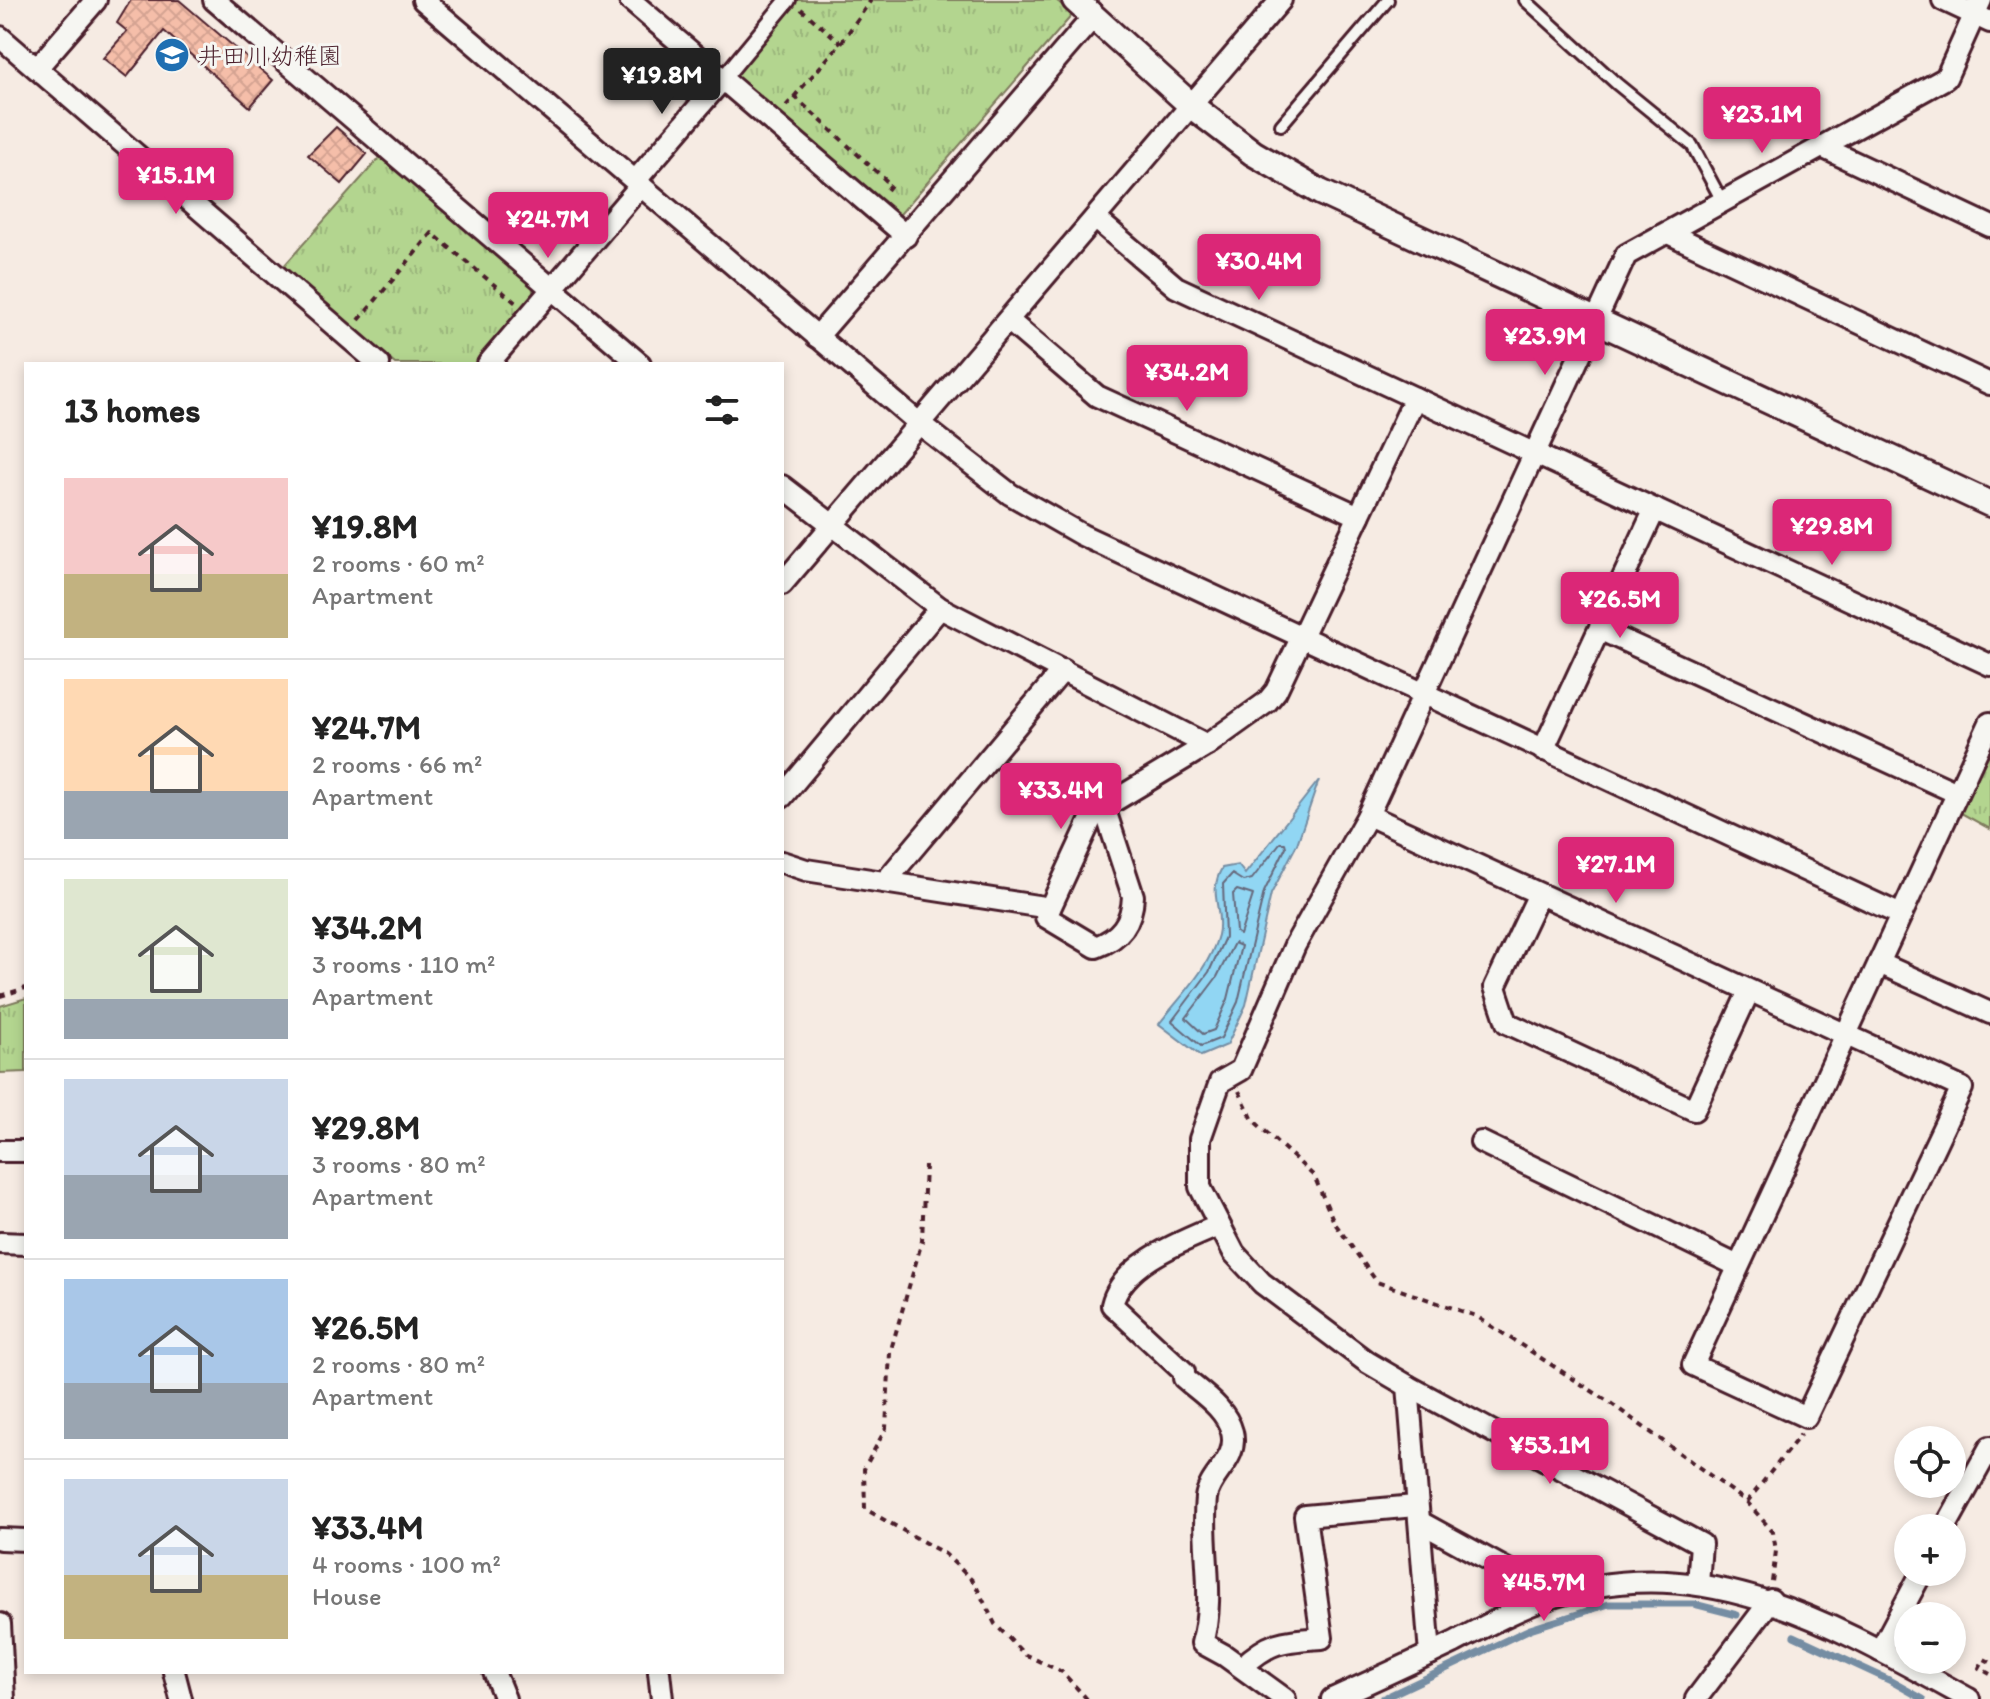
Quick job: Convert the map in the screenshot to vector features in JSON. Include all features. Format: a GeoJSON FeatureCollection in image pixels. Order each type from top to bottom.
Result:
{"type":"FeatureCollection","features":[{"type":"Feature","properties":{"kind":"street"},"geometry":{"type":"LineString","coordinates":[[37,68],[96,0]]}},
{"type":"Feature","properties":{"kind":"street"},"geometry":{"type":"LineString","coordinates":[[214,0],[638,362]]}},
{"type":"Feature","properties":{"kind":"street"},"geometry":{"type":"LineString","coordinates":[[423,0],[446,7],[639,182],[817,337],[920,424],[1030,507],[1082,535],[1901,915]]}},
{"type":"Feature","properties":{"kind":"street"},"geometry":{"type":"LineString","coordinates":[[630,0],[721,81],[906,236]]}},
{"type":"Feature","properties":{"kind":"street"},"geometry":{"type":"LineString","coordinates":[[490,362],[789,0]]}},
{"type":"Feature","properties":{"kind":"street"},"geometry":{"type":"LineString","coordinates":[[1075,0],[1193,107],[1253,153],[1320,192],[1990,504]]}},
{"type":"Feature","properties":{"kind":"street"},"geometry":{"type":"LineString","coordinates":[[784,582],[1193,107],[1281,0]]}},
{"type":"Feature","properties":{"kind":"street"},"geometry":{"type":"LineString","coordinates":[[1698,1584],[1701,1544],[1367,1362],[1262,1283],[1234,1253],[1200,1187],[1200,1139],[1220,1082],[1241,1070],[1295,945],[1368,815],[1626,255],[1946,78],[1982,12],[1943,0]]}},
{"type":"Feature","properties":{"kind":"street"},"geometry":{"type":"LineString","coordinates":[[817,337],[1094,16]]}},
{"type":"Feature","properties":{"kind":"street"},"geometry":{"type":"LineString","coordinates":[[0,37],[377,362]]}},
{"type":"Feature","properties":{"kind":"street"},"geometry":{"type":"LineString","coordinates":[[1824,148],[1990,226]]}},
{"type":"Feature","properties":{"kind":"street"},"geometry":{"type":"LineString","coordinates":[[1095,218],[1176,287],[1990,665]]}},
{"type":"Feature","properties":{"kind":"street"},"geometry":{"type":"LineString","coordinates":[[1668,233],[1990,384]]}},
{"type":"Feature","properties":{"kind":"street"},"geometry":{"type":"LineString","coordinates":[[1008,320],[1097,396],[1359,516]]}},
{"type":"Feature","properties":{"kind":"street"},"geometry":{"type":"LineString","coordinates":[[1104,807],[1133,896],[1133,910],[1115,940],[1096,947],[1046,917],[1094,813],[1207,745],[1267,702],[1302,638],[1415,398]]}},
{"type":"Feature","properties":{"kind":"street"},"geometry":{"type":"LineString","coordinates":[[784,488],[940,608],[1207,745]]}},
{"type":"Feature","properties":{"kind":"street"},"geometry":{"type":"LineString","coordinates":[[1543,750],[1655,509]]}},
{"type":"Feature","properties":{"kind":"street"},"geometry":{"type":"LineString","coordinates":[[784,795],[940,608]]}},
{"type":"Feature","properties":{"kind":"street"},"geometry":{"type":"LineString","coordinates":[[1601,630],[1957,793]]}},
{"type":"Feature","properties":{"kind":"street"},"geometry":{"type":"LineString","coordinates":[[885,882],[1063,670]]}},
{"type":"Feature","properties":{"kind":"street"},"geometry":{"type":"LineString","coordinates":[[1368,815],[1846,1036],[1962,1088],[1806,1417],[1693,1365],[1738,1266],[1846,1036],[1990,723]]}},
{"type":"Feature","properties":{"kind":"street"},"geometry":{"type":"LineString","coordinates":[[784,863],[806,870],[1050,908]]}},
{"type":"Feature","properties":{"kind":"street"},"geometry":{"type":"LineString","coordinates":[[1539,894],[1495,987],[1507,1023],[1694,1110],[1749,991]]}},
{"type":"Feature","properties":{"kind":"street"},"geometry":{"type":"LineString","coordinates":[[1879,963],[1990,1013]]}},
{"type":"Feature","properties":{"kind":"street"},"geometry":{"type":"LineString","coordinates":[[1481,1142],[1738,1266]]}},
{"type":"Feature","properties":{"kind":"street"},"geometry":{"type":"LineString","coordinates":[[0,1151],[24,1151]]}},
{"type":"Feature","properties":{"kind":"street"},"geometry":{"type":"LineString","coordinates":[[1218,1226],[1155,1255],[1117,1291],[1112,1305],[1184,1372],[1184,1378],[1229,1421],[1233,1447],[1206,1494],[1205,1585],[1210,1616],[1202,1643],[1242,1667],[1285,1699]]}},
{"type":"Feature","properties":{"kind":"street"},"geometry":{"type":"LineString","coordinates":[[0,1243],[24,1244]]}},
{"type":"Feature","properties":{"kind":"street"},"geometry":{"type":"LineString","coordinates":[[1408,1386],[1430,1654]]}},
{"type":"Feature","properties":{"kind":"street"},"geometry":{"type":"LineString","coordinates":[[1953,1514],[1990,1447]]}},
{"type":"Feature","properties":{"kind":"street"},"geometry":{"type":"LineString","coordinates":[[1242,1667],[1262,1648],[1276,1642],[1322,1638],[1305,1516],[1418,1514],[1524,1579],[1542,1600]]}},
{"type":"Feature","properties":{"kind":"street"},"geometry":{"type":"LineString","coordinates":[[0,1539],[24,1540]]}},
{"type":"Feature","properties":{"kind":"street"},"geometry":{"type":"LineString","coordinates":[[1332,1699],[1542,1600],[1613,1584],[1698,1584],[1771,1600],[1880,1651],[1969,1699]]}},
{"type":"Feature","properties":{"kind":"street"},"geometry":{"type":"LineString","coordinates":[[1880,1651],[1915,1586]]}},
{"type":"Feature","properties":{"kind":"street"},"geometry":{"type":"LineString","coordinates":[[1696,1699],[1771,1600]]}},
{"type":"Feature","properties":{"kind":"street"},"geometry":{"type":"LineString","coordinates":[[0,1624],[4,1699]]}},
{"type":"Feature","properties":{"kind":"street"},"geometry":{"type":"LineString","coordinates":[[175,1674],[181,1699]]}},
{"type":"Feature","properties":{"kind":"street"},"geometry":{"type":"LineString","coordinates":[[495,1674],[505,1699]]}},
{"type":"Feature","properties":{"kind":"street"},"geometry":{"type":"LineString","coordinates":[[641,1699],[662,1697],[659,1674]]}},
{"type":"Feature","properties":{"kind":"lane"},"geometry":{"type":"LineString","coordinates":[[1281,125],[1388,0]]}},
{"type":"Feature","properties":{"kind":"lane"},"geometry":{"type":"LineString","coordinates":[[1525,0],[1617,84],[1692,145],[1722,201]]}},
{"type":"Feature","properties":{"kind":"path"},"geometry":{"type":"LineString","coordinates":[[789,0],[841,43]]}},
{"type":"Feature","properties":{"kind":"path"},"geometry":{"type":"LineString","coordinates":[[771,122],[841,43],[871,0]]}},
{"type":"Feature","properties":{"kind":"path"},"geometry":{"type":"LineString","coordinates":[[794,96],[891,185],[874,209]]}},
{"type":"Feature","properties":{"kind":"path"},"geometry":{"type":"LineString","coordinates":[[345,336],[432,233],[521,308]]}},
{"type":"Feature","properties":{"kind":"path"},"geometry":{"type":"LineString","coordinates":[[0,996],[24,989]]}},
{"type":"Feature","properties":{"kind":"path"},"geometry":{"type":"LineString","coordinates":[[1241,1070],[1238,1089],[1253,1120],[1314,1176],[1334,1222],[1377,1282],[1476,1316],[1609,1402],[1747,1502],[1773,1532],[1776,1551],[1771,1600]]}},
{"type":"Feature","properties":{"kind":"path"},"geometry":{"type":"LineString","coordinates":[[925,1165],[922,1241],[890,1353],[886,1428],[864,1469],[865,1509],[945,1554],[974,1582],[995,1624],[1014,1644],[1024,1654],[1062,1672],[1087,1699]]}},
{"type":"Feature","properties":{"kind":"path"},"geometry":{"type":"LineString","coordinates":[[1747,1502],[1804,1431],[1806,1417]]}},
{"type":"Feature","properties":{"kind":"path"},"geometry":{"type":"LineString","coordinates":[[1990,1662],[1984,1659],[1979,1668],[1990,1674]]}},
{"type":"Feature","properties":{"kind":"green space"},"geometry":{"type":"Polygon","coordinates":[[[796,0],[1056,0],[1073,14],[895,220],[732,76],[796,0]]]}},
{"type":"Feature","properties":{"kind":"green space"},"geometry":{"type":"Polygon","coordinates":[[[381,156],[533,286],[533,295],[476,362],[393,362],[283,267],[381,156]]]}},
{"type":"Feature","properties":{"kind":"green space"},"geometry":{"type":"Polygon","coordinates":[[[1990,748],[1990,829],[1961,813],[1990,748]]]}},
{"type":"Feature","properties":{"kind":"green space"},"geometry":{"type":"Polygon","coordinates":[[[24,999],[24,1072],[0,1073],[0,1006],[24,999]]]}},
{"type":"Feature","properties":{"kind":"water"},"geometry":{"type":"Polygon","coordinates":[[[1319,780],[1297,844],[1271,894],[1246,1005],[1227,1045],[1201,1056],[1159,1024],[1193,982],[1214,947],[1219,926],[1218,877],[1222,868],[1238,865],[1245,874],[1319,780]]]}},
{"type":"Feature","properties":{"kind":"building","name":"井田川幼稚園"},"geometry":{"type":"Polygon","coordinates":[[[131,0],[179,0],[273,80],[250,107],[164,31],[127,77],[103,58],[127,31],[117,23],[131,0]]]}},
{"type":"Feature","properties":{"kind":"building"},"geometry":{"type":"Polygon","coordinates":[[[336,127],[367,154],[342,184],[308,155],[336,127]]]}},
{"type":"Feature","properties":{"kind":"waterway"},"geometry":{"type":"LineString","coordinates":[[1382,1699],[1530,1629],[1609,1604],[1694,1604],[1737,1615]]}},
{"type":"Feature","properties":{"kind":"waterway"},"geometry":{"type":"LineString","coordinates":[[1794,1636],[1923,1699]]}},
{"type":"Feature","properties":{"kind":"place","name":"井田川幼稚園"},"geometry":{"type":"Point","coordinates":[172,55]}}]}
